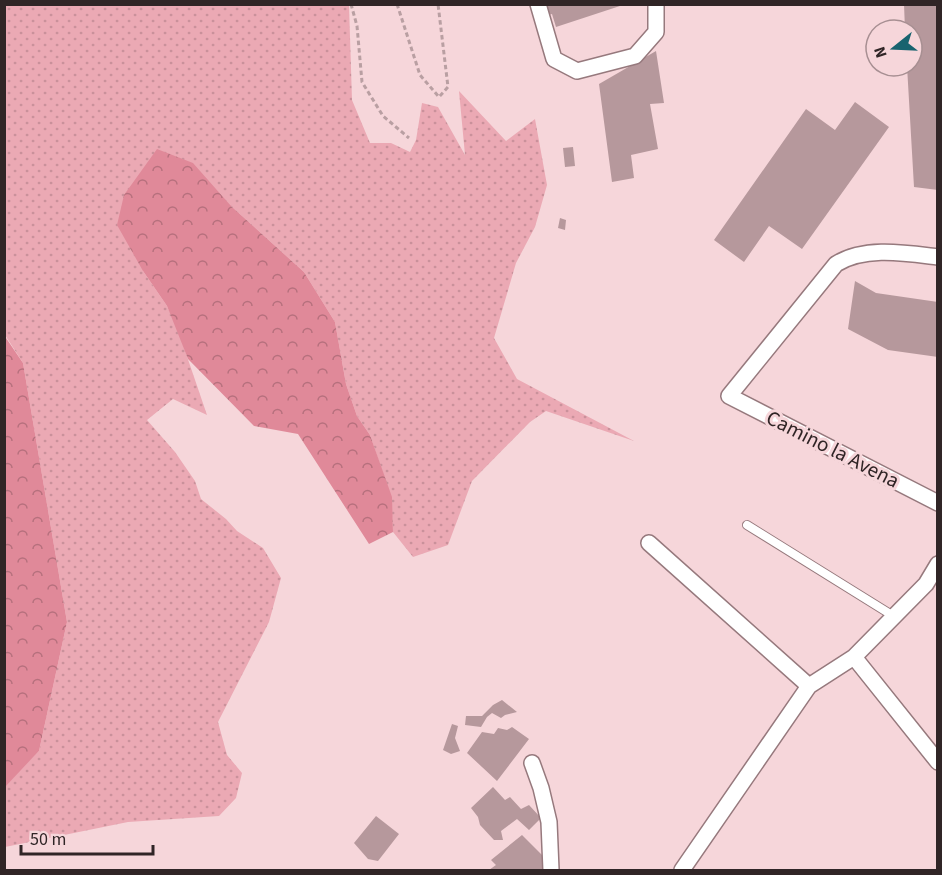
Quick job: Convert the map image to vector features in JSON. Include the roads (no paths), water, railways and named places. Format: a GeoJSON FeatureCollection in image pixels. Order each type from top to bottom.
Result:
{"type":"FeatureCollection","features":[{"type":"Feature","properties":{"kind":"street"},"geometry":{"type":"LineString","coordinates":[[538,4],[554,59],[577,71],[635,56],[656,32],[656,4]]}},
{"type":"Feature","properties":{"kind":"street","name":"Camino la Avena"},"geometry":{"type":"LineString","coordinates":[[938,257],[885,252],[846,258],[836,264],[729,396],[938,503]]}},
{"type":"Feature","properties":{"kind":"street"},"geometry":{"type":"LineString","coordinates":[[649,543],[810,686]]}},
{"type":"Feature","properties":{"kind":"street"},"geometry":{"type":"LineString","coordinates":[[671,870],[685,867],[810,686],[854,657],[926,584],[938,564]]}},
{"type":"Feature","properties":{"kind":"street"},"geometry":{"type":"LineString","coordinates":[[926,584],[938,596]]}},
{"type":"Feature","properties":{"kind":"street"},"geometry":{"type":"LineString","coordinates":[[854,657],[938,762]]}},
{"type":"Feature","properties":{"kind":"street"},"geometry":{"type":"LineString","coordinates":[[532,764],[541,788],[549,822],[551,870]]}},
{"type":"Feature","properties":{"kind":"lane"},"geometry":{"type":"LineString","coordinates":[[747,525],[895,616]]}}]}
